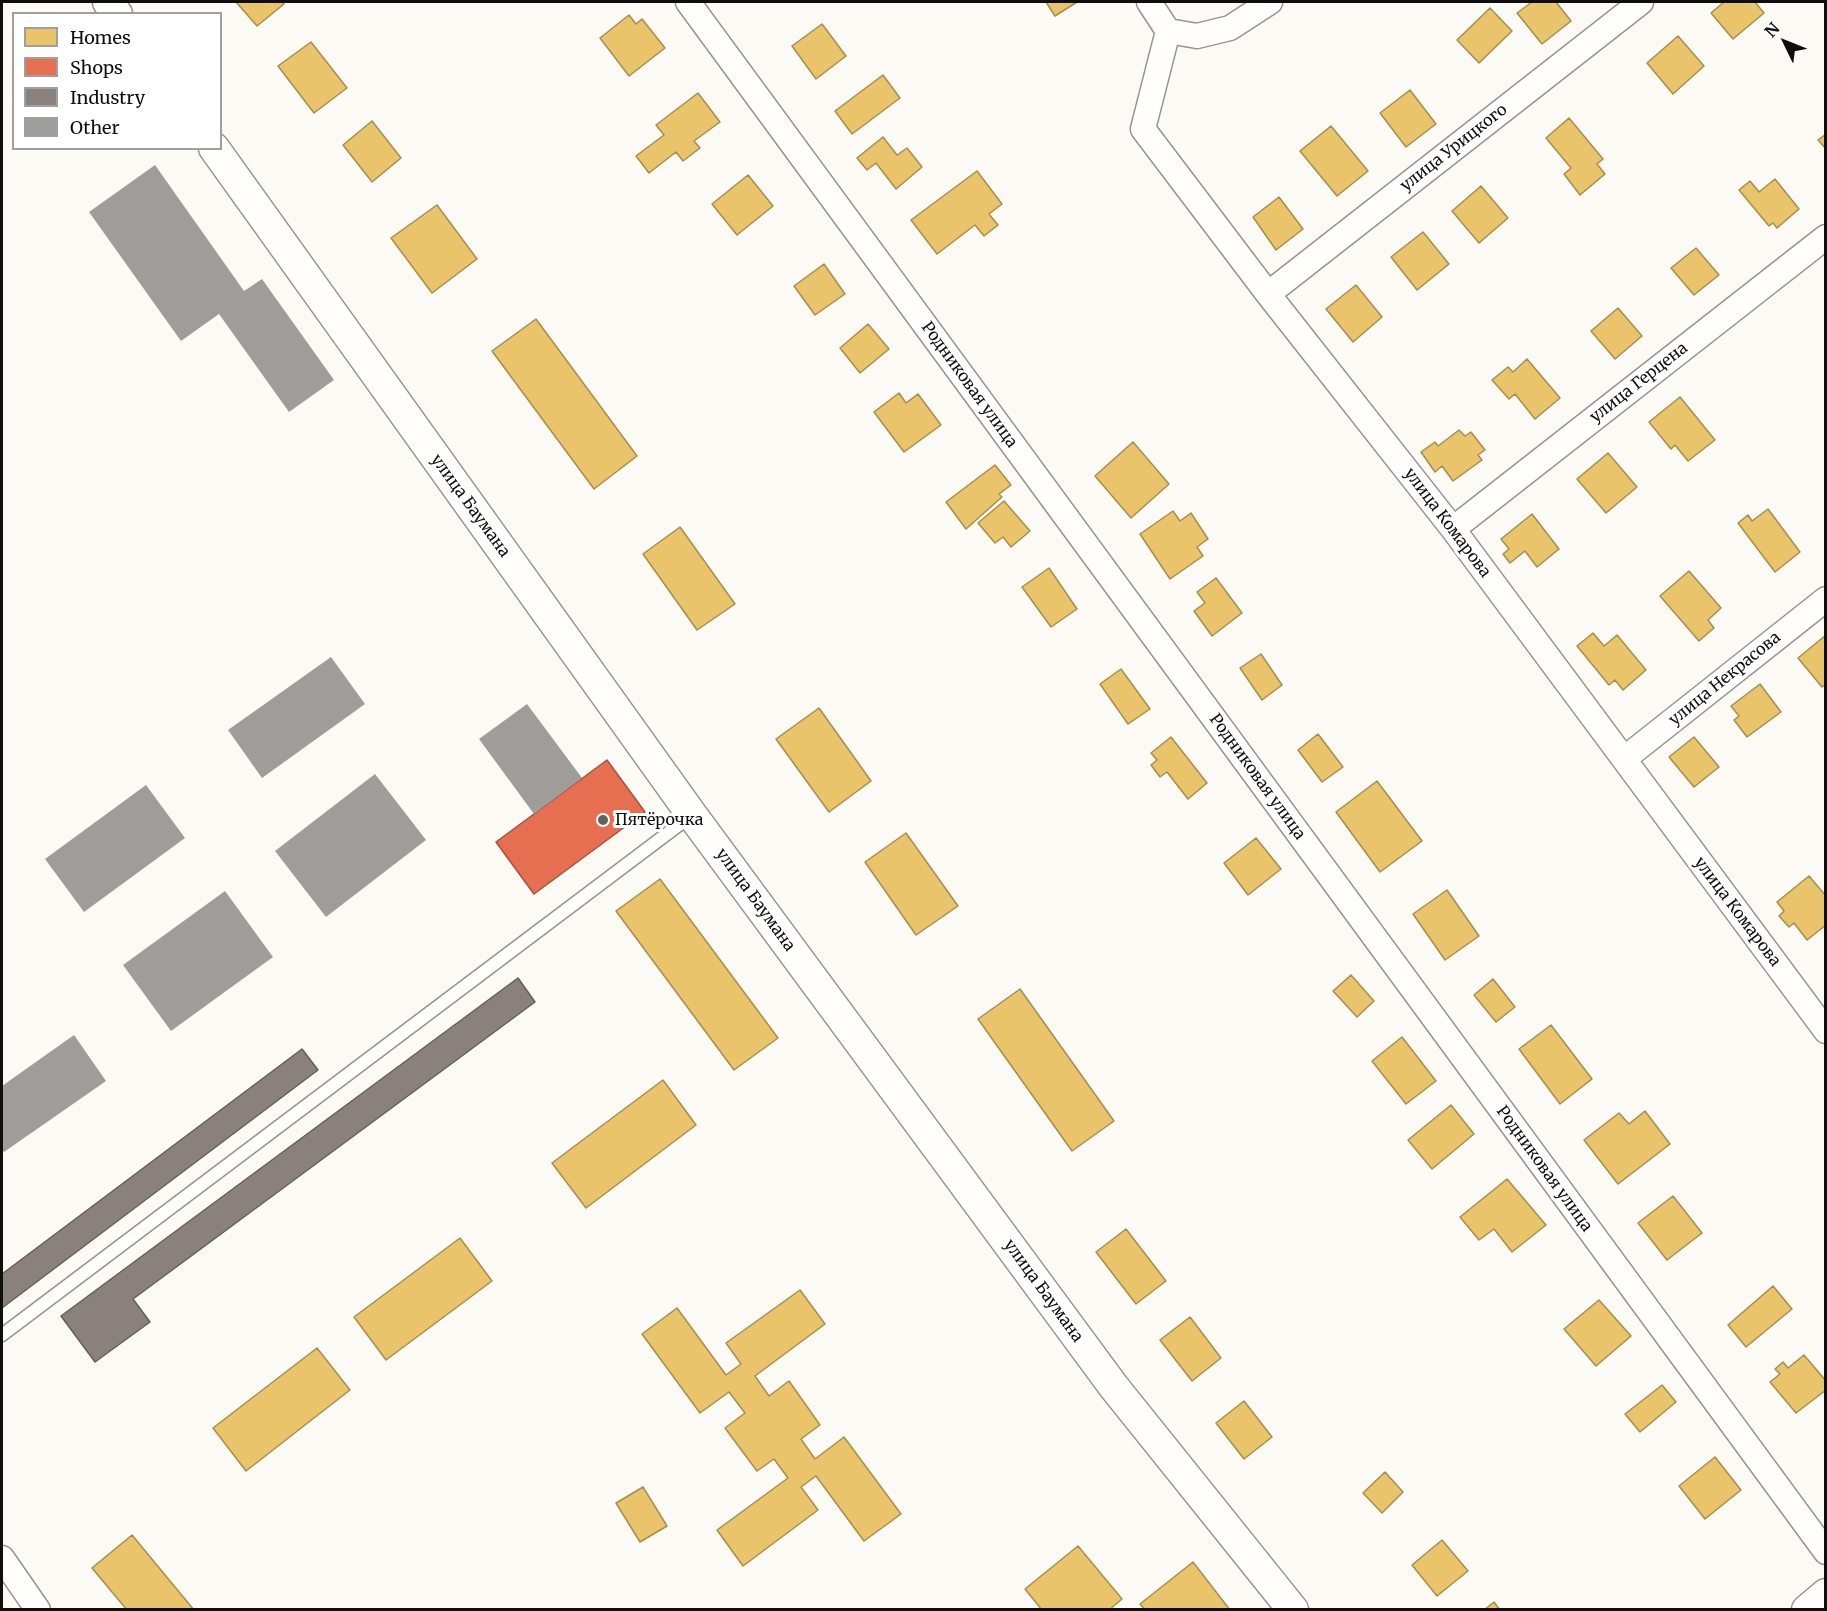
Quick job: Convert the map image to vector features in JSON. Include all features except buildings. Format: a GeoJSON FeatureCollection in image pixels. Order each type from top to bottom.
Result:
{"type":"FeatureCollection","features":[{"type":"Feature","properties":{"kind":"street","name":"Родниковая улица"},"geometry":{"type":"LineString","coordinates":[[688,2],[1826,1552]]}},
{"type":"Feature","properties":{"kind":"street"},"geometry":{"type":"LineString","coordinates":[[1149,2],[1168,31],[1197,36],[1230,28],[1270,2]]}},
{"type":"Feature","properties":{"kind":"street","name":"улица Урицкого"},"geometry":{"type":"LineString","coordinates":[[1268,294],[1641,2]]}},
{"type":"Feature","properties":{"kind":"street","name":"улица Комарова"},"geometry":{"type":"LineString","coordinates":[[1168,31],[1143,129],[1268,294],[1453,529],[1826,1031]]}},
{"type":"Feature","properties":{"kind":"street","name":"улица Баумана"},"geometry":{"type":"LineString","coordinates":[[215,150],[692,815],[1114,1387],[1293,1610]]}},
{"type":"Feature","properties":{"kind":"street","name":"улица Герцена"},"geometry":{"type":"LineString","coordinates":[[1453,529],[1826,237]]}},
{"type":"Feature","properties":{"kind":"street","name":"улица Некрасова"},"geometry":{"type":"LineString","coordinates":[[1624,759],[1826,599]]}},
{"type":"Feature","properties":{"kind":"street"},"geometry":{"type":"LineString","coordinates":[[2,1558],[38,1610]]}},
{"type":"Feature","properties":{"kind":"street"},"geometry":{"type":"LineString","coordinates":[[1807,1610],[1826,1594]]}},
{"type":"Feature","properties":{"kind":"lane"},"geometry":{"type":"LineString","coordinates":[[2,1335],[692,815]]}},
{"type":"Feature","properties":{"kind":"place","name":"Пятёрочка"},"geometry":{"type":"Point","coordinates":[603,820]}}]}
